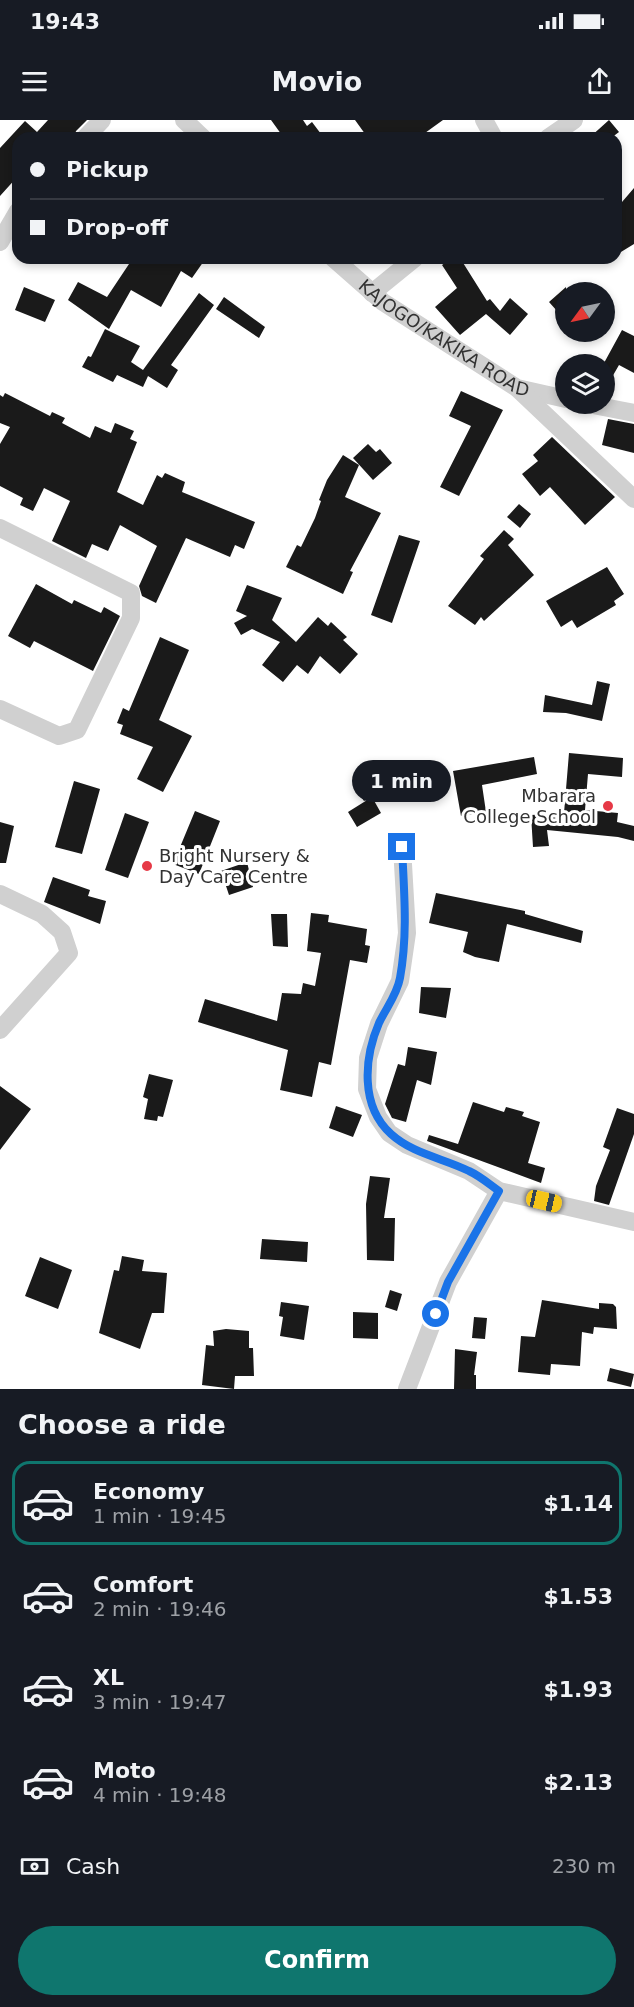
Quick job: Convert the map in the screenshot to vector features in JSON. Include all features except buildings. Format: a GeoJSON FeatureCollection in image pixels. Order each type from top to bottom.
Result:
{"type":"FeatureCollection","features":[{"type":"Feature","properties":{"kind":"street"},"geometry":{"type":"LineString","coordinates":[[91,132],[102,120]]}},
{"type":"Feature","properties":{"kind":"street"},"geometry":{"type":"LineString","coordinates":[[184,120],[197,132]]}},
{"type":"Feature","properties":{"kind":"street"},"geometry":{"type":"LineString","coordinates":[[557,132],[574,120]]}},
{"type":"Feature","properties":{"kind":"street"},"geometry":{"type":"LineString","coordinates":[[0,242],[12,221]]}},
{"type":"Feature","properties":{"kind":"street","name":"KAJOGO/KAKIKA ROAD"},"geometry":{"type":"LineString","coordinates":[[340,264],[372,293],[517,388],[555,397]]}},
{"type":"Feature","properties":{"kind":"street"},"geometry":{"type":"LineString","coordinates":[[372,293],[408,264]]}},
{"type":"Feature","properties":{"kind":"street"},"geometry":{"type":"LineString","coordinates":[[517,388],[634,499]]}},
{"type":"Feature","properties":{"kind":"street"},"geometry":{"type":"LineString","coordinates":[[615,409],[634,413]]}},
{"type":"Feature","properties":{"kind":"street"},"geometry":{"type":"LineString","coordinates":[[0,528],[131,593],[133,599],[131,618],[77,730],[59,736],[0,709]]}},
{"type":"Feature","properties":{"kind":"street"},"geometry":{"type":"LineString","coordinates":[[402,847],[406,933],[400,981],[379,1024],[368,1058],[367,1089],[378,1117],[389,1133],[406,1146],[469,1171],[499,1191],[634,1222]]}},
{"type":"Feature","properties":{"kind":"street"},"geometry":{"type":"LineString","coordinates":[[0,894],[42,914],[62,932],[69,953],[0,1030]]}},
{"type":"Feature","properties":{"kind":"street"},"geometry":{"type":"LineString","coordinates":[[408,1389],[448,1282],[499,1191]]}},
{"type":"Feature","properties":{"kind":"place","name":"Mbarara College School"},"geometry":{"type":"Point","coordinates":[608,806]}},
{"type":"Feature","properties":{"kind":"place","name":"Bright Nursery & Day Care Centre"},"geometry":{"type":"Point","coordinates":[147,866]}},
{"type":"Feature","properties":{"kind":"route"},"geometry":{"type":"LineString","coordinates":[[402,847],[406,933],[400,981],[379,1024],[368,1058],[367,1089],[378,1117],[389,1133],[406,1146],[469,1171],[499,1191],[448,1282],[436,1314]]}}]}
